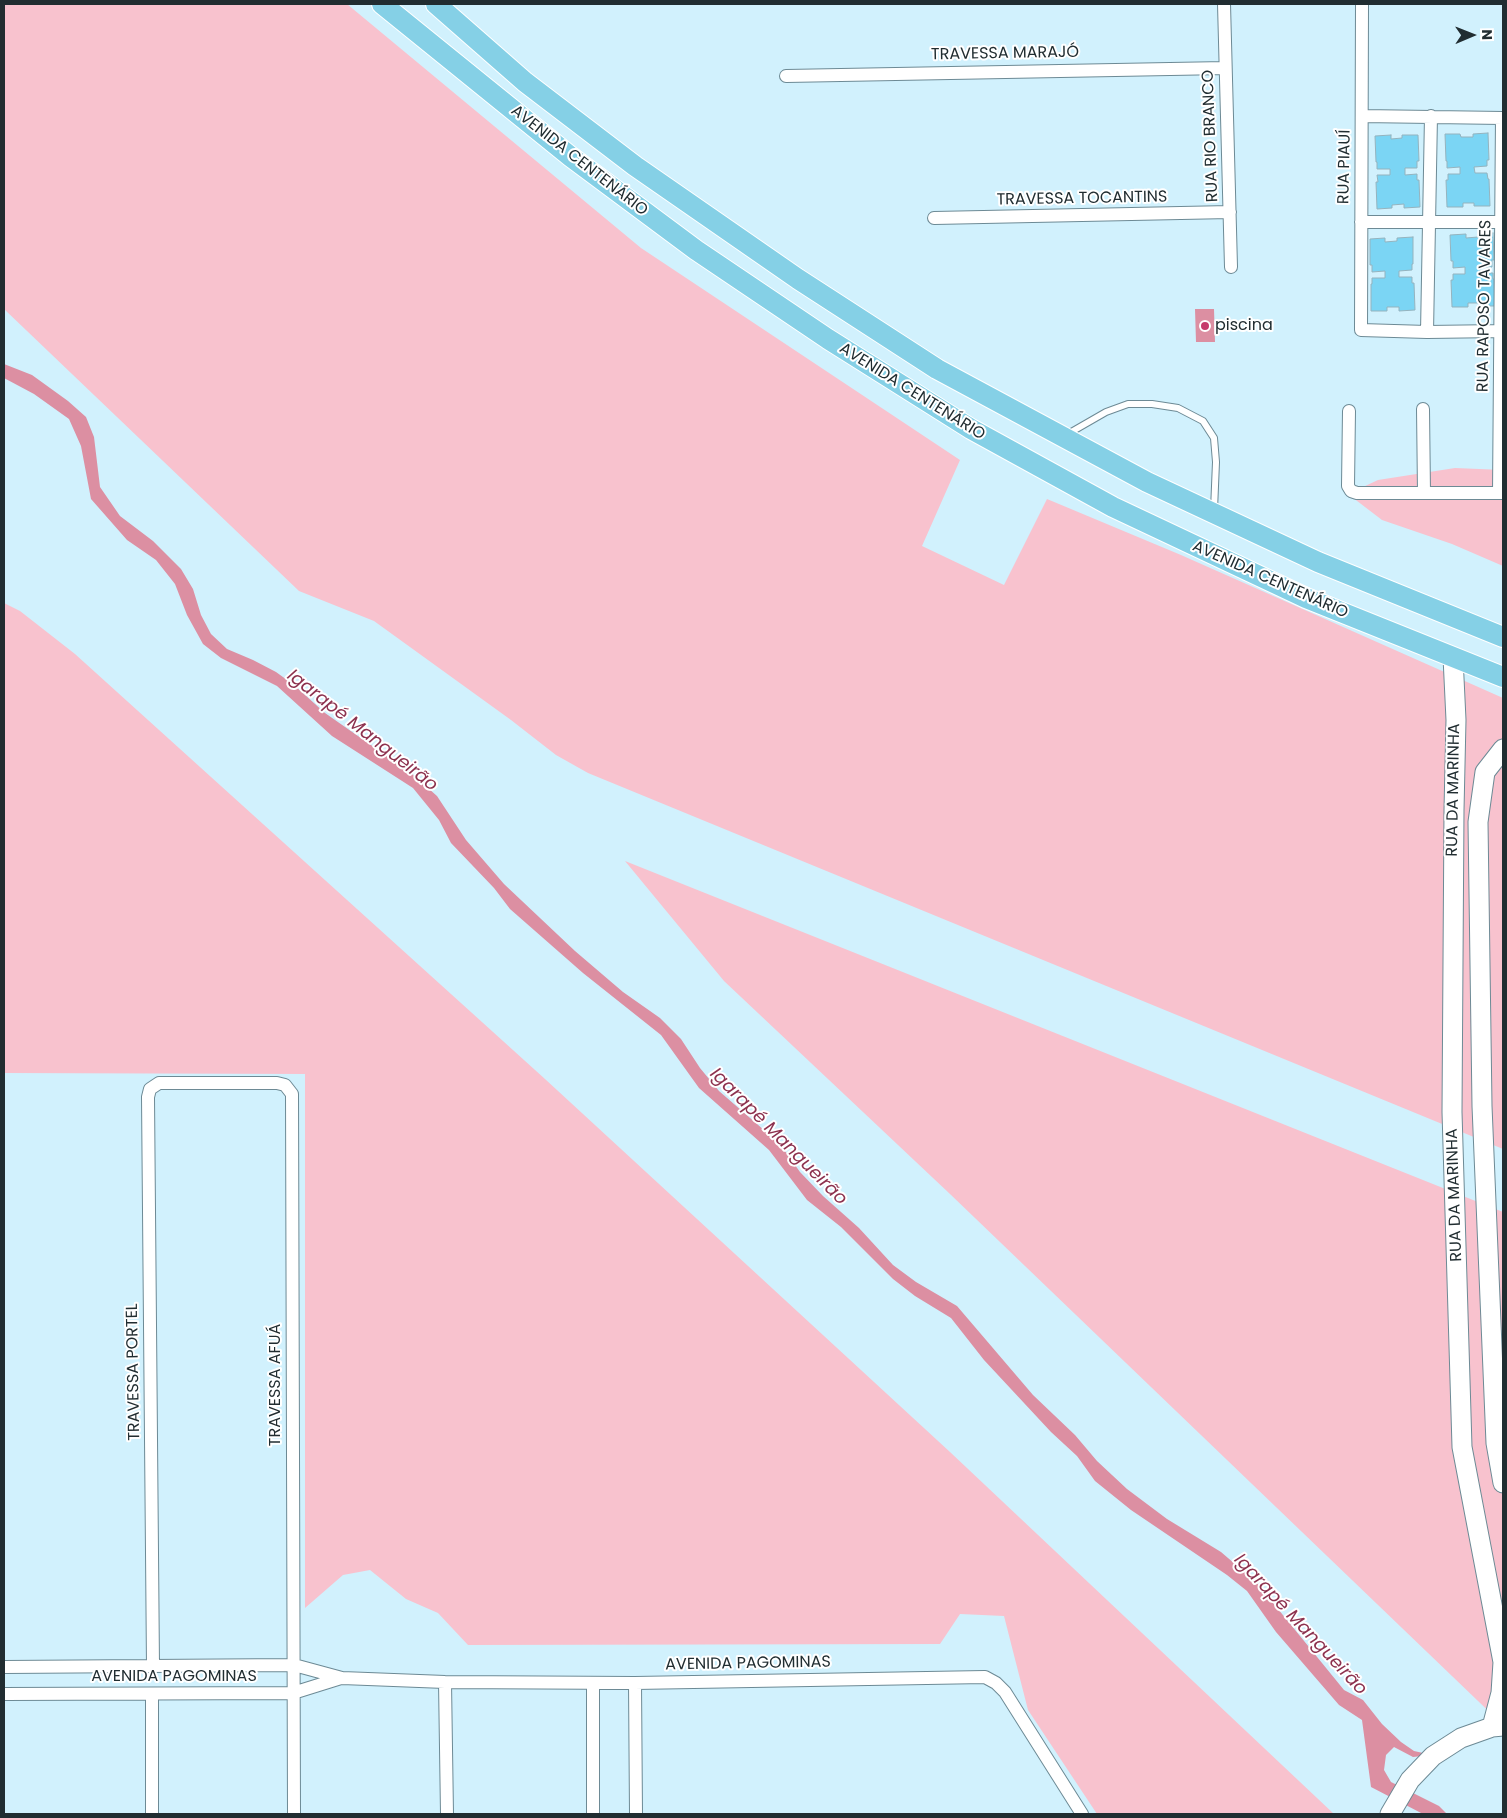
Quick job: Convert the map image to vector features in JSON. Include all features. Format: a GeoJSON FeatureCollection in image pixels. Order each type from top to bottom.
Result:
{"type":"FeatureCollection","features":[{"type":"Feature","properties":{"kind":"main road","name":"AVENIDA CENTENÁRIO"},"geometry":{"type":"LineString","coordinates":[[382,4],[571,158],[696,250],[828,339],[971,429],[1113,507],[1306,598],[1503,676]]}},
{"type":"Feature","properties":{"kind":"main road","name":"AVENIDA CENTENÁRIO"},"geometry":{"type":"LineString","coordinates":[[436,4],[525,82],[620,154],[798,280],[937,369],[1147,482],[1318,562],[1503,637]]}},
{"type":"Feature","properties":{"kind":"main road","name":"RUA DA MARINHA"},"geometry":{"type":"LineString","coordinates":[[1452,657],[1456,720],[1452,1112],[1462,1447],[1503,1662],[1498,1726]]}},
{"type":"Feature","properties":{"kind":"main road","name":"RUA DA MARINHA"},"geometry":{"type":"LineString","coordinates":[[1503,749],[1485,772],[1478,822],[1483,1136],[1496,1443],[1503,1483]]}},
{"type":"Feature","properties":{"kind":"main road"},"geometry":{"type":"LineString","coordinates":[[1391,1812],[1410,1780],[1433,1756],[1461,1738],[1498,1726]]}},
{"type":"Feature","properties":{"kind":"street","name":"RUA RIO BRANCO"},"geometry":{"type":"LineString","coordinates":[[1224,4],[1231,267]]}},
{"type":"Feature","properties":{"kind":"street","name":"RUA PIAUÍ"},"geometry":{"type":"LineString","coordinates":[[1362,4],[1361,330],[1427,332]]}},
{"type":"Feature","properties":{"kind":"street","name":"TRAVESSA MARAJÓ"},"geometry":{"type":"LineString","coordinates":[[786,76],[1225,68]]}},
{"type":"Feature","properties":{"kind":"street"},"geometry":{"type":"LineString","coordinates":[[1362,116],[1503,118]]}},
{"type":"Feature","properties":{"kind":"street"},"geometry":{"type":"LineString","coordinates":[[1431,116],[1427,332],[1501,331]]}},
{"type":"Feature","properties":{"kind":"street","name":"RUA RAPOSO TAVARES"},"geometry":{"type":"LineString","coordinates":[[1501,493],[1503,118]]}},
{"type":"Feature","properties":{"kind":"street","name":"TRAVESSA TOCANTINS"},"geometry":{"type":"LineString","coordinates":[[934,218],[1230,212]]}},
{"type":"Feature","properties":{"kind":"street"},"geometry":{"type":"LineString","coordinates":[[1361,222],[1502,222]]}},
{"type":"Feature","properties":{"kind":"street"},"geometry":{"type":"LineString","coordinates":[[1423,409],[1424,493]]}},
{"type":"Feature","properties":{"kind":"street"},"geometry":{"type":"LineString","coordinates":[[1349,411],[1348,486],[1350,491],[1357,493],[1501,493]]}},
{"type":"Feature","properties":{"kind":"street","name":"TRAVESSA AFUÁ"},"geometry":{"type":"LineString","coordinates":[[158,1084],[277,1082],[285,1085],[292,1094],[294,1814]]}},
{"type":"Feature","properties":{"kind":"street","name":"TRAVESSA PORTEL"},"geometry":{"type":"LineString","coordinates":[[153,1666],[148,1097],[150,1089],[158,1084]]}},
{"type":"Feature","properties":{"kind":"street","name":"AVENIDA PAGOMINAS"},"geometry":{"type":"LineString","coordinates":[[4,1667],[294,1665],[342,1678],[445,1682],[635,1683],[985,1677],[996,1682],[1005,1692],[1082,1814]]}},
{"type":"Feature","properties":{"kind":"street","name":"AVENIDA PAGOMINAS"},"geometry":{"type":"LineString","coordinates":[[4,1694],[293,1693],[342,1678]]}},
{"type":"Feature","properties":{"kind":"street"},"geometry":{"type":"LineString","coordinates":[[445,1682],[447,1814]]}},
{"type":"Feature","properties":{"kind":"street"},"geometry":{"type":"LineString","coordinates":[[593,1682],[594,1814]]}},
{"type":"Feature","properties":{"kind":"street"},"geometry":{"type":"LineString","coordinates":[[635,1683],[636,1814]]}},
{"type":"Feature","properties":{"kind":"street"},"geometry":{"type":"LineString","coordinates":[[152,1694],[152,1814]]}},
{"type":"Feature","properties":{"kind":"lane"},"geometry":{"type":"LineString","coordinates":[[1064,437],[1106,412],[1128,404],[1152,404],[1178,408],[1203,421],[1214,438],[1216,462],[1214,513]]}},
{"type":"Feature","properties":{"kind":"shaded area"},"geometry":{"type":"Polygon","coordinates":[[[4,4],[347,4],[641,248],[960,460],[922,546],[1004,585],[1047,499],[1181,555],[1503,698],[1503,1149],[588,773],[556,755],[511,720],[374,621],[299,591],[4,309],[4,4]]]}},
{"type":"Feature","properties":{"kind":"shaded area","name":"piscina"},"geometry":{"type":"Polygon","coordinates":[[[1195,309],[1214,309],[1215,342],[1196,342],[1195,309]]]}},
{"type":"Feature","properties":{"kind":"shaded area"},"geometry":{"type":"Polygon","coordinates":[[[4,364],[32,375],[68,401],[86,417],[94,437],[100,487],[120,516],[153,541],[181,569],[193,589],[201,615],[211,634],[227,649],[276,672],[294,685],[325,713],[411,773],[437,796],[466,840],[504,884],[575,951],[623,992],[660,1018],[681,1039],[700,1068],[719,1091],[780,1144],[800,1172],[823,1196],[859,1228],[893,1265],[916,1282],[957,1306],[1033,1395],[1075,1435],[1097,1461],[1127,1489],[1167,1519],[1221,1552],[1256,1582],[1344,1690],[1363,1700],[1382,1724],[1401,1742],[1414,1751],[1432,1755],[1413,1757],[1394,1747],[1386,1755],[1384,1770],[1391,1782],[1439,1806],[1447,1814],[1423,1814],[1371,1787],[1362,1720],[1339,1705],[1276,1632],[1247,1591],[1227,1575],[1131,1510],[1095,1481],[1077,1456],[1051,1432],[984,1360],[951,1318],[915,1296],[893,1279],[841,1227],[807,1200],[769,1150],[699,1088],[661,1035],[583,973],[510,909],[494,888],[451,843],[439,820],[413,788],[332,736],[277,686],[221,658],[203,644],[187,615],[175,584],[156,560],[127,540],[91,499],[81,446],[69,419],[34,394],[4,378],[4,364]]]}},
{"type":"Feature","properties":{"kind":"shaded area"},"geometry":{"type":"Polygon","coordinates":[[[1455,468],[1503,470],[1503,566],[1452,544],[1382,520],[1348,494],[1378,480],[1455,468]]]}},
{"type":"Feature","properties":{"kind":"shaded area"},"geometry":{"type":"Polygon","coordinates":[[[4,603],[20,611],[75,654],[545,1079],[950,1452],[1334,1814],[1097,1814],[1028,1710],[1004,1616],[960,1614],[940,1644],[468,1645],[438,1613],[406,1599],[370,1570],[343,1575],[305,1608],[305,1074],[4,1073],[4,603]]]}},
{"type":"Feature","properties":{"kind":"shaded area"},"geometry":{"type":"Polygon","coordinates":[[[625,861],[1503,1212],[1503,1725],[950,1194],[724,981],[625,861]]]}},
{"type":"Feature","properties":{"kind":"building"},"geometry":{"type":"Polygon","coordinates":[[[1488,133],[1489,160],[1487,160],[1487,166],[1474,167],[1475,173],[1487,173],[1490,206],[1474,206],[1474,203],[1463,203],[1463,207],[1447,207],[1446,180],[1448,180],[1448,174],[1460,174],[1460,167],[1447,168],[1445,134],[1460,134],[1461,137],[1473,137],[1473,134],[1488,133]]]}},
{"type":"Feature","properties":{"kind":"building"},"geometry":{"type":"Polygon","coordinates":[[[1391,135],[1391,139],[1402,138],[1402,135],[1418,135],[1419,161],[1417,161],[1417,168],[1405,168],[1405,175],[1417,174],[1420,207],[1404,208],[1404,204],[1392,205],[1392,208],[1377,209],[1377,175],[1390,175],[1390,169],[1377,169],[1375,136],[1391,135]]]}},
{"type":"Feature","properties":{"kind":"building"},"geometry":{"type":"Polygon","coordinates":[[[1493,233],[1494,260],[1492,260],[1492,267],[1480,267],[1480,273],[1493,273],[1495,306],[1479,306],[1479,303],[1468,303],[1468,307],[1452,307],[1451,280],[1453,280],[1453,274],[1465,274],[1465,267],[1453,268],[1450,235],[1466,234],[1466,238],[1478,237],[1478,234],[1493,233]]]}},
{"type":"Feature","properties":{"kind":"building"},"geometry":{"type":"Polygon","coordinates":[[[1413,237],[1412,270],[1399,271],[1399,277],[1412,277],[1415,310],[1399,311],[1399,307],[1387,307],[1387,311],[1371,311],[1372,278],[1385,278],[1385,271],[1372,272],[1372,265],[1370,265],[1370,239],[1385,238],[1385,242],[1397,241],[1397,238],[1413,237]]]}},
{"type":"Feature","properties":{"kind":"place","name":"piscina"},"geometry":{"type":"Point","coordinates":[1205,326]}},
{"type":"Feature","properties":{"kind":"water label","name":"Igarapé Mangueirão"},"geometry":{"type":"Point","coordinates":[362,731]}},
{"type":"Feature","properties":{"kind":"water label","name":"Igarapé Mangueirão"},"geometry":{"type":"Point","coordinates":[778,1137]}},
{"type":"Feature","properties":{"kind":"water label","name":"Igarapé Mangueirão"},"geometry":{"type":"Point","coordinates":[1300,1625]}}]}
